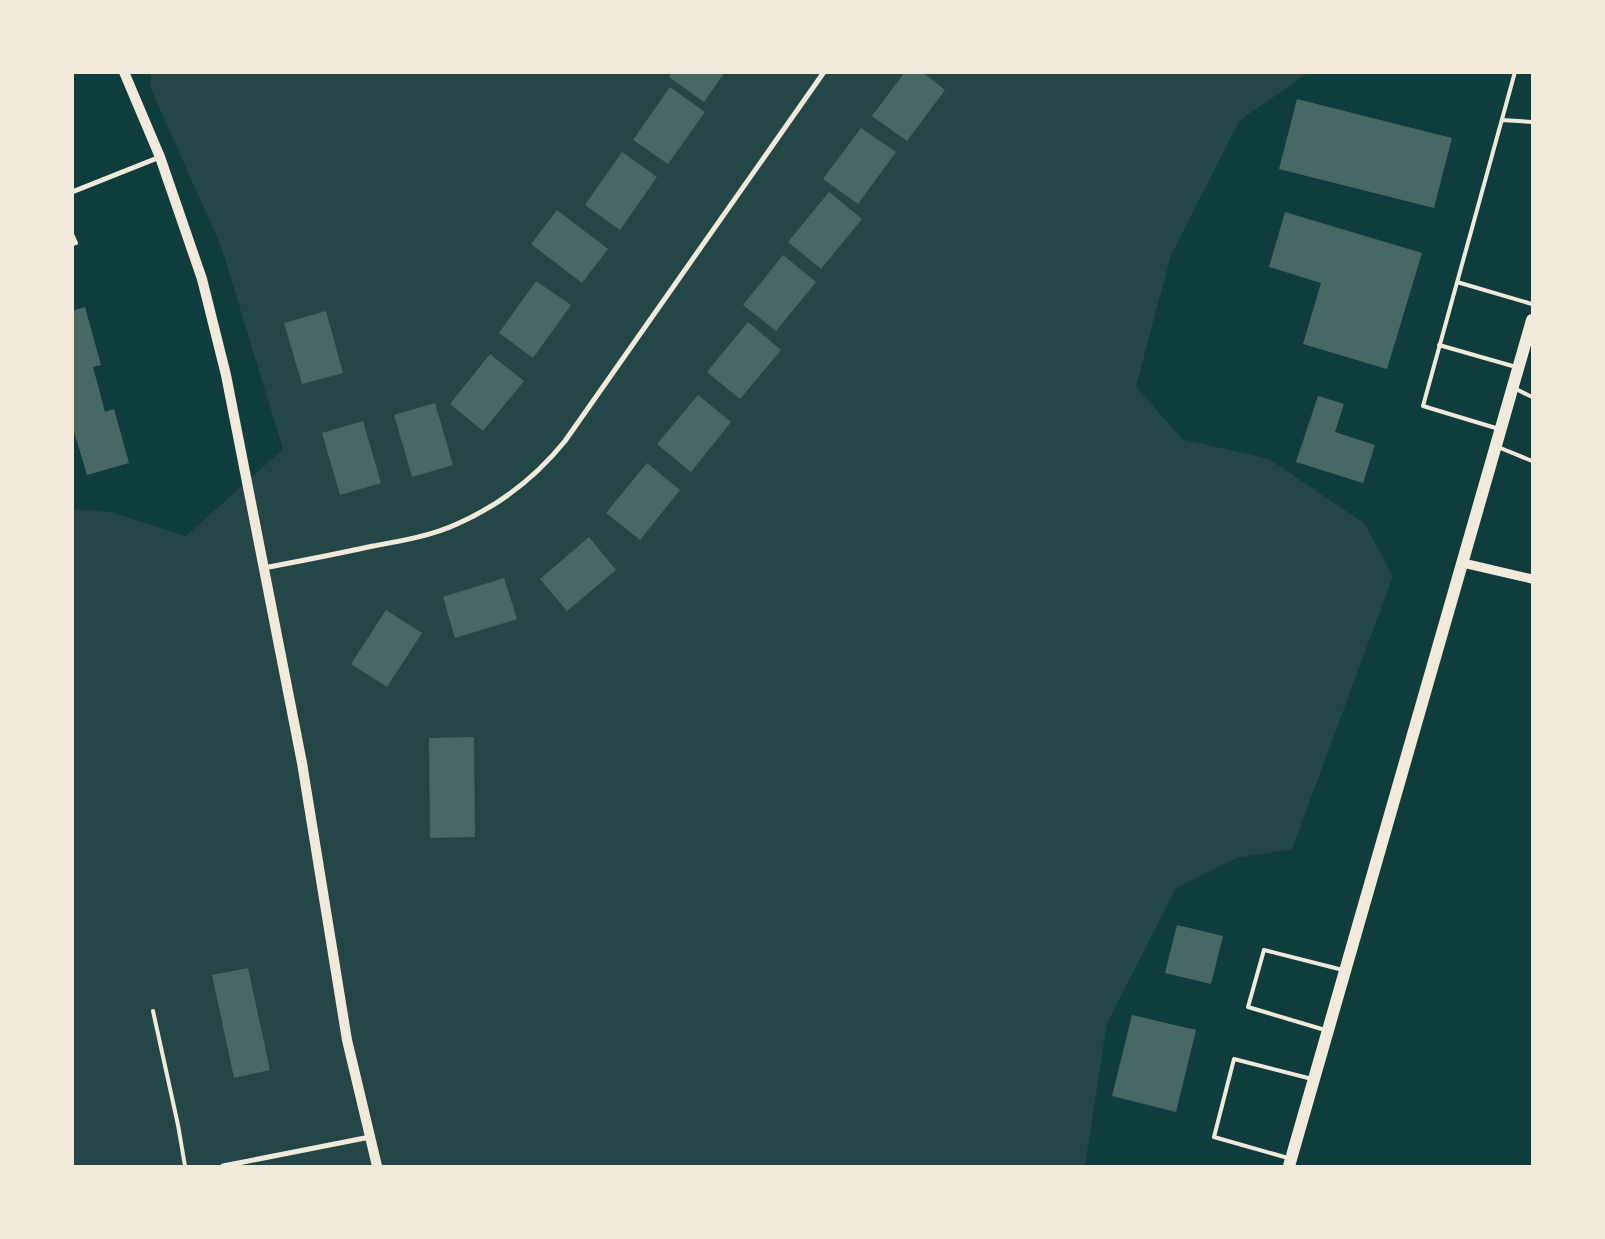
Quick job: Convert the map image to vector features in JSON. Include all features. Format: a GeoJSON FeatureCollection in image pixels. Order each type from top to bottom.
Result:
{"type":"FeatureCollection","features":[{"type":"Feature","properties":{"kind":"main road"},"geometry":{"type":"LineString","coordinates":[[124,72],[160,156],[202,279],[224,365],[302,763],[347,1040],[377,1166]]}},
{"type":"Feature","properties":{"kind":"main road"},"geometry":{"type":"LineString","coordinates":[[1290,1162],[1532,320]]}},
{"type":"Feature","properties":{"kind":"street"},"geometry":{"type":"LineString","coordinates":[[264,568],[419,537],[456,524],[492,506],[524,484],[553,457],[565,441],[824,72]]}},
{"type":"Feature","properties":{"kind":"street"},"geometry":{"type":"LineString","coordinates":[[72,192],[160,156]]}},
{"type":"Feature","properties":{"kind":"street"},"geometry":{"type":"LineString","coordinates":[[1463,563],[1532,579]]}},
{"type":"Feature","properties":{"kind":"street"},"geometry":{"type":"LineString","coordinates":[[223,1166],[370,1137]]}},
{"type":"Feature","properties":{"kind":"lane"},"geometry":{"type":"LineString","coordinates":[[1501,429],[1423,406],[1515,72]]}},
{"type":"Feature","properties":{"kind":"lane"},"geometry":{"type":"LineString","coordinates":[[1502,120],[1532,122]]}},
{"type":"Feature","properties":{"kind":"lane"},"geometry":{"type":"LineString","coordinates":[[72,234],[76,243],[72,244]]}},
{"type":"Feature","properties":{"kind":"lane"},"geometry":{"type":"LineString","coordinates":[[1457,282],[1532,304]]}},
{"type":"Feature","properties":{"kind":"lane"},"geometry":{"type":"LineString","coordinates":[[1439,345],[1519,368]]}},
{"type":"Feature","properties":{"kind":"lane"},"geometry":{"type":"LineString","coordinates":[[1513,388],[1532,397]]}},
{"type":"Feature","properties":{"kind":"lane"},"geometry":{"type":"LineString","coordinates":[[1496,446],[1532,461]]}},
{"type":"Feature","properties":{"kind":"lane"},"geometry":{"type":"LineString","coordinates":[[1328,1031],[1248,1007],[1264,950],[1345,971]]}},
{"type":"Feature","properties":{"kind":"lane"},"geometry":{"type":"LineString","coordinates":[[153,1011],[185,1166]]}},
{"type":"Feature","properties":{"kind":"lane"},"geometry":{"type":"LineString","coordinates":[[1290,1162],[1214,1137],[1234,1059],[1314,1080]]}},
{"type":"Feature","properties":{"kind":"shaded area"},"geometry":{"type":"Polygon","coordinates":[[[151,73],[1308,73],[1239,121],[1171,255],[1136,386],[1182,439],[1269,459],[1364,523],[1393,576],[1292,849],[1236,858],[1176,888],[1107,1023],[1085,1166],[73,1166],[72,509],[110,512],[186,536],[283,449],[221,246],[151,89],[151,73]]]}},
{"type":"Feature","properties":{"kind":"building"},"geometry":{"type":"Polygon","coordinates":[[[672,72],[725,72],[704,102],[669,77],[672,72]]]}},
{"type":"Feature","properties":{"kind":"building"},"geometry":{"type":"Polygon","coordinates":[[[905,72],[922,72],[945,90],[907,141],[872,116],[905,72]]]}},
{"type":"Feature","properties":{"kind":"building"},"geometry":{"type":"Polygon","coordinates":[[[670,87],[705,112],[668,164],[633,140],[670,87]]]}},
{"type":"Feature","properties":{"kind":"building"},"geometry":{"type":"Polygon","coordinates":[[[1297,99],[1452,138],[1434,208],[1279,169],[1297,99]]]}},
{"type":"Feature","properties":{"kind":"building"},"geometry":{"type":"Polygon","coordinates":[[[861,128],[896,152],[858,204],[823,179],[861,128]]]}},
{"type":"Feature","properties":{"kind":"building"},"geometry":{"type":"Polygon","coordinates":[[[622,152],[657,177],[620,230],[585,205],[622,152]]]}},
{"type":"Feature","properties":{"kind":"building"},"geometry":{"type":"Polygon","coordinates":[[[829,192],[862,219],[821,269],[788,242],[829,192]]]}},
{"type":"Feature","properties":{"kind":"building"},"geometry":{"type":"Polygon","coordinates":[[[557,210],[608,249],[582,283],[531,244],[557,210]]]}},
{"type":"Feature","properties":{"kind":"building"},"geometry":{"type":"Polygon","coordinates":[[[1285,212],[1422,253],[1387,369],[1303,344],[1321,283],[1269,267],[1285,212]]]}},
{"type":"Feature","properties":{"kind":"building"},"geometry":{"type":"Polygon","coordinates":[[[783,255],[816,282],[776,331],[743,305],[783,255]]]}},
{"type":"Feature","properties":{"kind":"building"},"geometry":{"type":"Polygon","coordinates":[[[536,281],[571,305],[533,358],[499,333],[536,281]]]}},
{"type":"Feature","properties":{"kind":"building"},"geometry":{"type":"Polygon","coordinates":[[[85,307],[101,365],[93,367],[105,412],[114,409],[129,463],[87,475],[72,425],[72,311],[85,307]]]}},
{"type":"Feature","properties":{"kind":"building"},"geometry":{"type":"Polygon","coordinates":[[[326,311],[343,373],[302,384],[284,323],[326,311]]]}},
{"type":"Feature","properties":{"kind":"building"},"geometry":{"type":"Polygon","coordinates":[[[748,322],[781,350],[740,399],[707,372],[748,322]]]}},
{"type":"Feature","properties":{"kind":"building"},"geometry":{"type":"Polygon","coordinates":[[[490,354],[524,381],[483,431],[450,404],[490,354]]]}},
{"type":"Feature","properties":{"kind":"building"},"geometry":{"type":"Polygon","coordinates":[[[698,395],[731,422],[691,472],[657,444],[698,395]]]}},
{"type":"Feature","properties":{"kind":"building"},"geometry":{"type":"Polygon","coordinates":[[[1318,396],[1344,404],[1335,432],[1375,445],[1363,483],[1296,462],[1318,396]]]}},
{"type":"Feature","properties":{"kind":"building"},"geometry":{"type":"Polygon","coordinates":[[[435,403],[453,465],[412,477],[394,415],[435,403]]]}},
{"type":"Feature","properties":{"kind":"building"},"geometry":{"type":"Polygon","coordinates":[[[363,421],[381,483],[340,495],[322,433],[363,421]]]}},
{"type":"Feature","properties":{"kind":"building"},"geometry":{"type":"Polygon","coordinates":[[[647,463],[680,490],[640,540],[606,513],[647,463]]]}},
{"type":"Feature","properties":{"kind":"building"},"geometry":{"type":"Polygon","coordinates":[[[589,537],[616,570],[567,611],[540,579],[589,537]]]}},
{"type":"Feature","properties":{"kind":"building"},"geometry":{"type":"Polygon","coordinates":[[[504,578],[517,619],[455,638],[443,597],[504,578]]]}},
{"type":"Feature","properties":{"kind":"building"},"geometry":{"type":"Polygon","coordinates":[[[386,610],[422,633],[387,687],[351,664],[386,610]]]}},
{"type":"Feature","properties":{"kind":"building"},"geometry":{"type":"Polygon","coordinates":[[[474,737],[475,837],[430,838],[429,738],[474,737]]]}},
{"type":"Feature","properties":{"kind":"building"},"geometry":{"type":"Polygon","coordinates":[[[1177,925],[1223,936],[1211,984],[1165,973],[1177,925]]]}},
{"type":"Feature","properties":{"kind":"building"},"geometry":{"type":"Polygon","coordinates":[[[248,968],[270,1070],[234,1078],[212,975],[248,968]]]}},
{"type":"Feature","properties":{"kind":"building"},"geometry":{"type":"Polygon","coordinates":[[[1132,1015],[1196,1030],[1176,1112],[1112,1096],[1132,1015]]]}}]}
